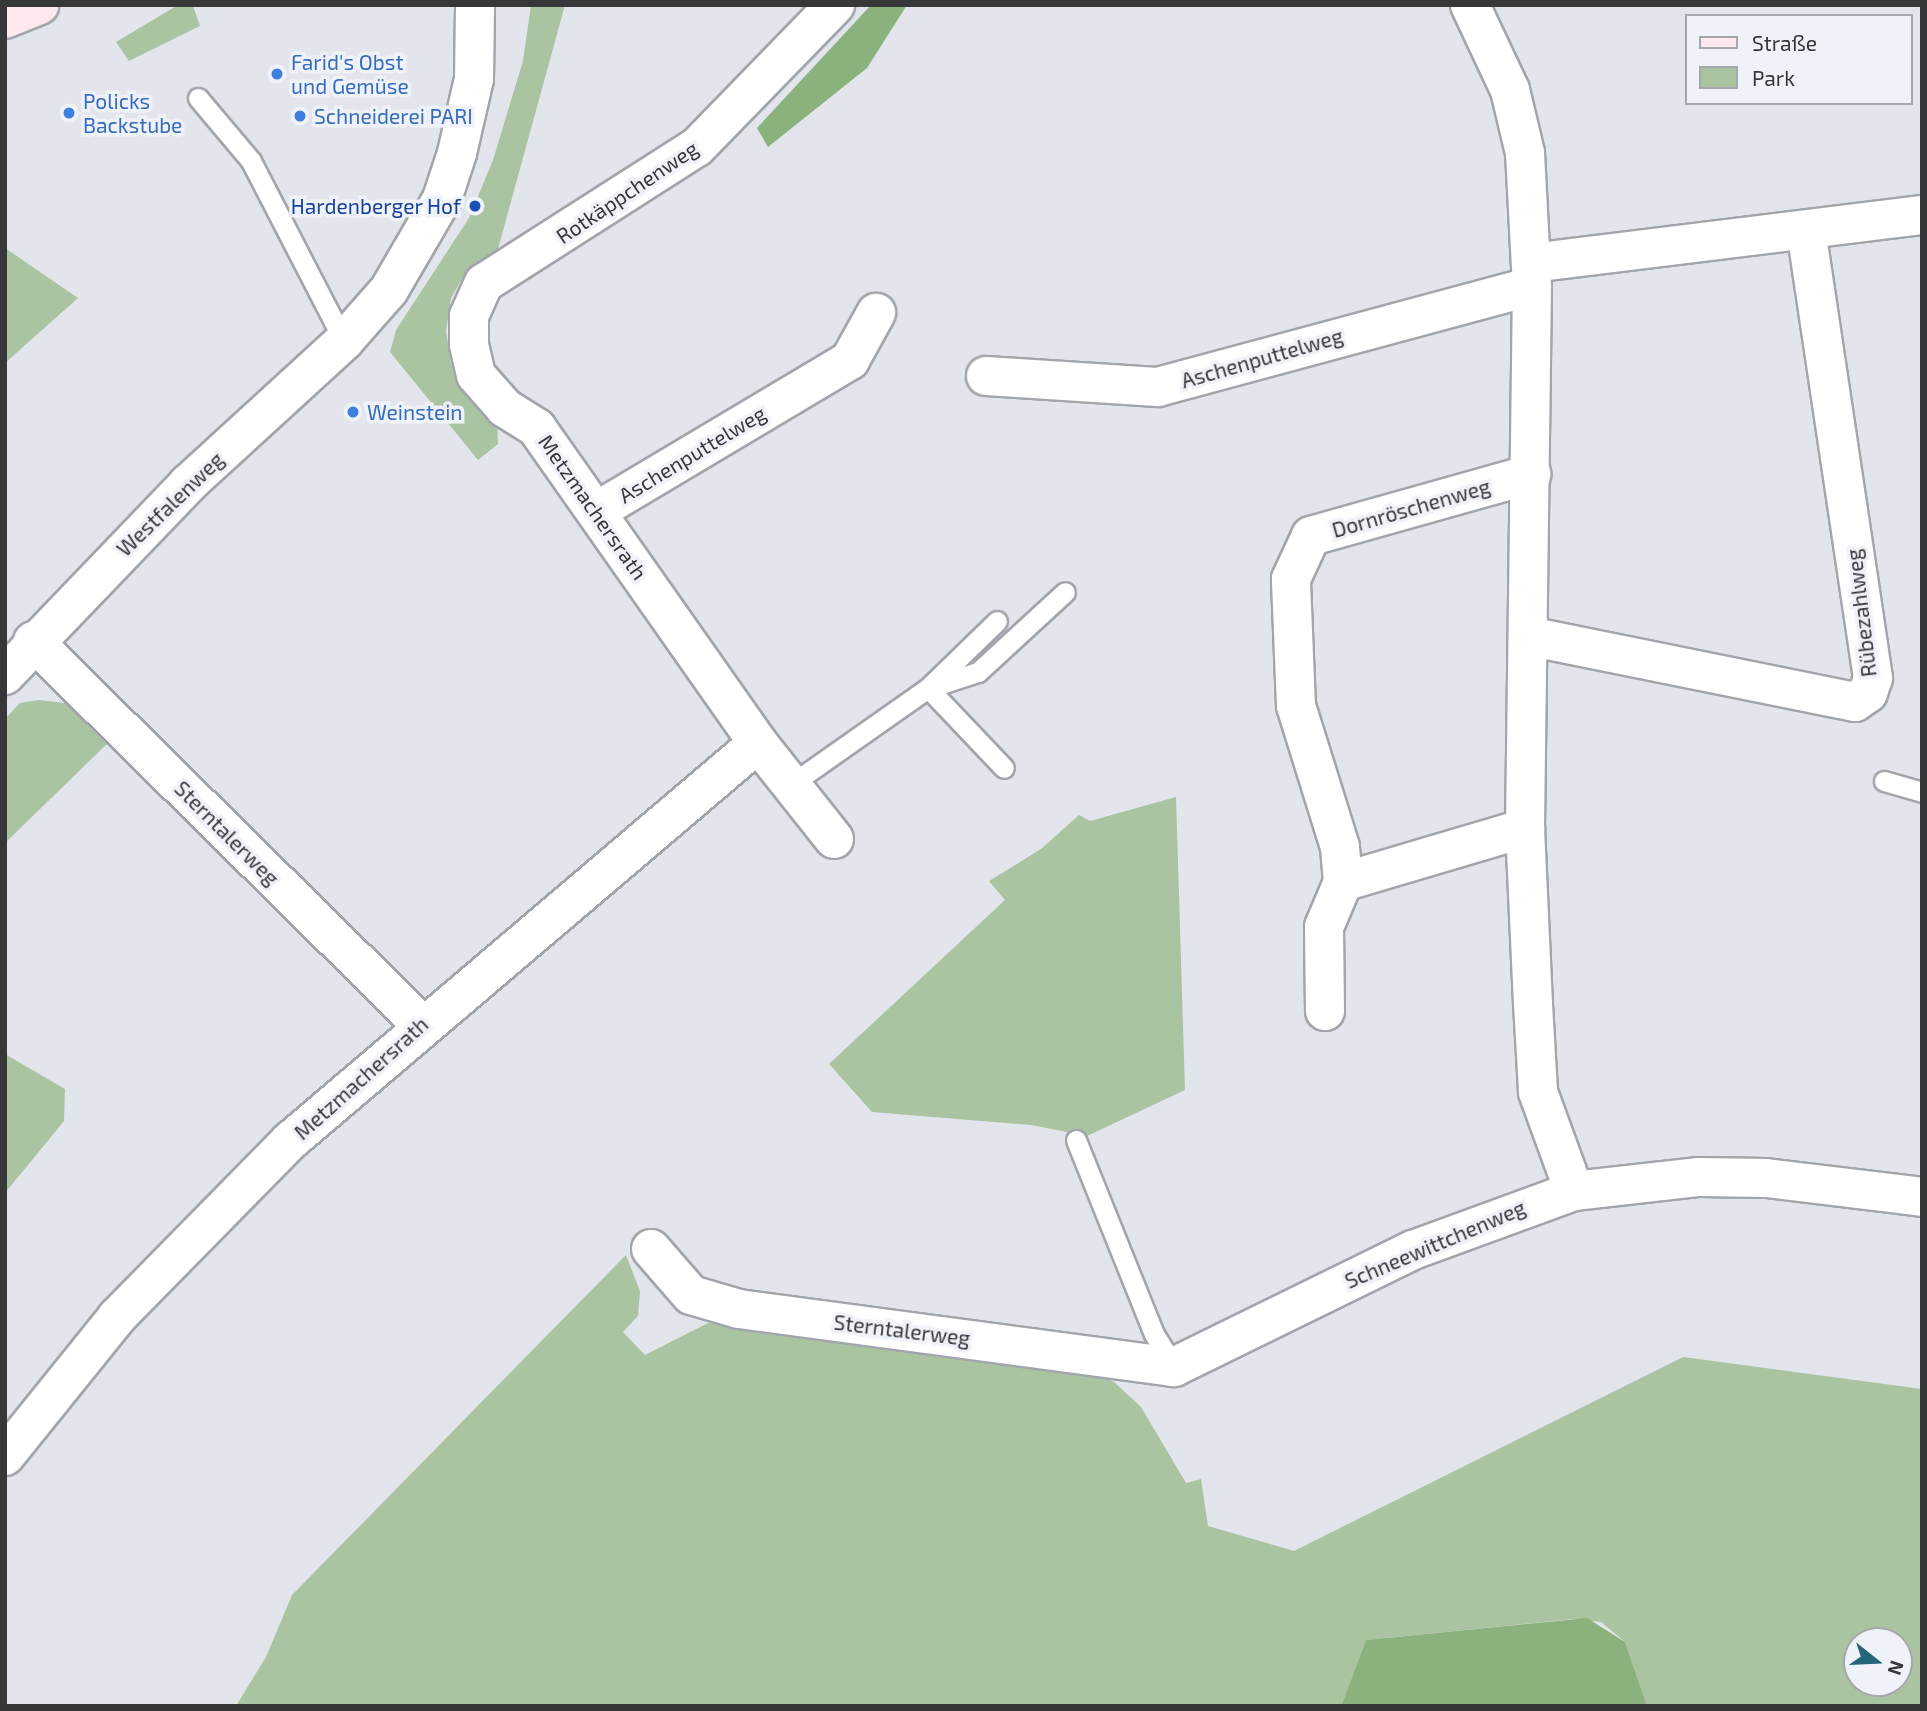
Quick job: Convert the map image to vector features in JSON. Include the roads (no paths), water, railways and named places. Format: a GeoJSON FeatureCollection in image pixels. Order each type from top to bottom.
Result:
{"type":"FeatureCollection","features":[{"type":"Feature","properties":{"kind":"main road"},"geometry":{"type":"LineString","coordinates":[[5,19],[39,5]]}},
{"type":"Feature","properties":{"kind":"street","name":"Westfalenweg"},"geometry":{"type":"LineString","coordinates":[[5,675],[33,641],[188,484],[345,341],[388,289],[442,199],[474,79],[475,5]]}},
{"type":"Feature","properties":{"kind":"street","name":"Rotkäppchenweg"},"geometry":{"type":"LineString","coordinates":[[532,253],[697,147],[835,5]]}},
{"type":"Feature","properties":{"kind":"street"},"geometry":{"type":"LineString","coordinates":[[1470,5],[1505,78],[1519,128],[1531,274],[1531,474],[1524,828],[1538,1092],[1574,1191]]}},
{"type":"Feature","properties":{"kind":"street"},"geometry":{"type":"LineString","coordinates":[[1531,274],[1806,230],[1922,215]]}},
{"type":"Feature","properties":{"kind":"street","name":"Rübezahlweg"},"geometry":{"type":"LineString","coordinates":[[1528,636],[1855,702],[1868,693],[1872,678],[1806,230]]}},
{"type":"Feature","properties":{"kind":"street","name":"Metzmachersrath"},"geometry":{"type":"LineString","coordinates":[[532,253],[484,283],[470,316],[471,354],[476,374],[505,408],[537,428],[758,743],[834,839]]}},
{"type":"Feature","properties":{"kind":"street","name":"Aschenputtelweg"},"geometry":{"type":"LineString","coordinates":[[986,376],[1158,387],[1531,274]]}},
{"type":"Feature","properties":{"kind":"street","name":"Aschenputtelweg"},"geometry":{"type":"LineString","coordinates":[[597,511],[850,360],[876,313]]}},
{"type":"Feature","properties":{"kind":"street","name":"Dornröschenweg"},"geometry":{"type":"LineString","coordinates":[[1325,1012],[1324,927],[1343,881],[1340,847],[1296,706],[1292,579],[1311,536],[1531,474]]}},
{"type":"Feature","properties":{"kind":"street","name":"Sterntalerweg"},"geometry":{"type":"LineString","coordinates":[[33,641],[421,1024]]}},
{"type":"Feature","properties":{"kind":"street","name":"Metzmachersrath"},"geometry":{"type":"LineString","coordinates":[[5,1456],[117,1317],[290,1141],[421,1024],[758,743]]}},
{"type":"Feature","properties":{"kind":"street"},"geometry":{"type":"LineString","coordinates":[[1343,881],[1524,828]]}},
{"type":"Feature","properties":{"kind":"street","name":"Schneewittchenweg"},"geometry":{"type":"LineString","coordinates":[[1174,1367],[1413,1250],[1574,1191],[1740,1178],[1922,1197]]}},
{"type":"Feature","properties":{"kind":"street","name":"Sterntalerweg"},"geometry":{"type":"LineString","coordinates":[[651,1249],[691,1295],[740,1310],[1174,1367]]}},
{"type":"Feature","properties":{"kind":"lane"},"geometry":{"type":"LineString","coordinates":[[198,98],[251,161],[345,341]]}},
{"type":"Feature","properties":{"kind":"lane"},"geometry":{"type":"LineString","coordinates":[[928,688],[978,672],[1065,592]]}},
{"type":"Feature","properties":{"kind":"lane"},"geometry":{"type":"LineString","coordinates":[[790,785],[928,688],[998,621]]}},
{"type":"Feature","properties":{"kind":"lane"},"geometry":{"type":"LineString","coordinates":[[928,688],[1004,768]]}},
{"type":"Feature","properties":{"kind":"lane"},"geometry":{"type":"LineString","coordinates":[[1884,781],[1922,792]]}},
{"type":"Feature","properties":{"kind":"lane"},"geometry":{"type":"LineString","coordinates":[[1076,1140],[1154,1334],[1174,1367]]}},
{"type":"Feature","properties":{"kind":"place","name":"Farid's Obst und Gemüse"},"geometry":{"type":"Point","coordinates":[277,74]}},
{"type":"Feature","properties":{"kind":"place","name":"Policks Backstube"},"geometry":{"type":"Point","coordinates":[69,113]}},
{"type":"Feature","properties":{"kind":"place","name":"Schneiderei PARI"},"geometry":{"type":"Point","coordinates":[300,116]}},
{"type":"Feature","properties":{"kind":"place","name":"Hardenberger Hof"},"geometry":{"type":"Point","coordinates":[475,206]}},
{"type":"Feature","properties":{"kind":"place","name":"Weinstein"},"geometry":{"type":"Point","coordinates":[353,412]}}]}
